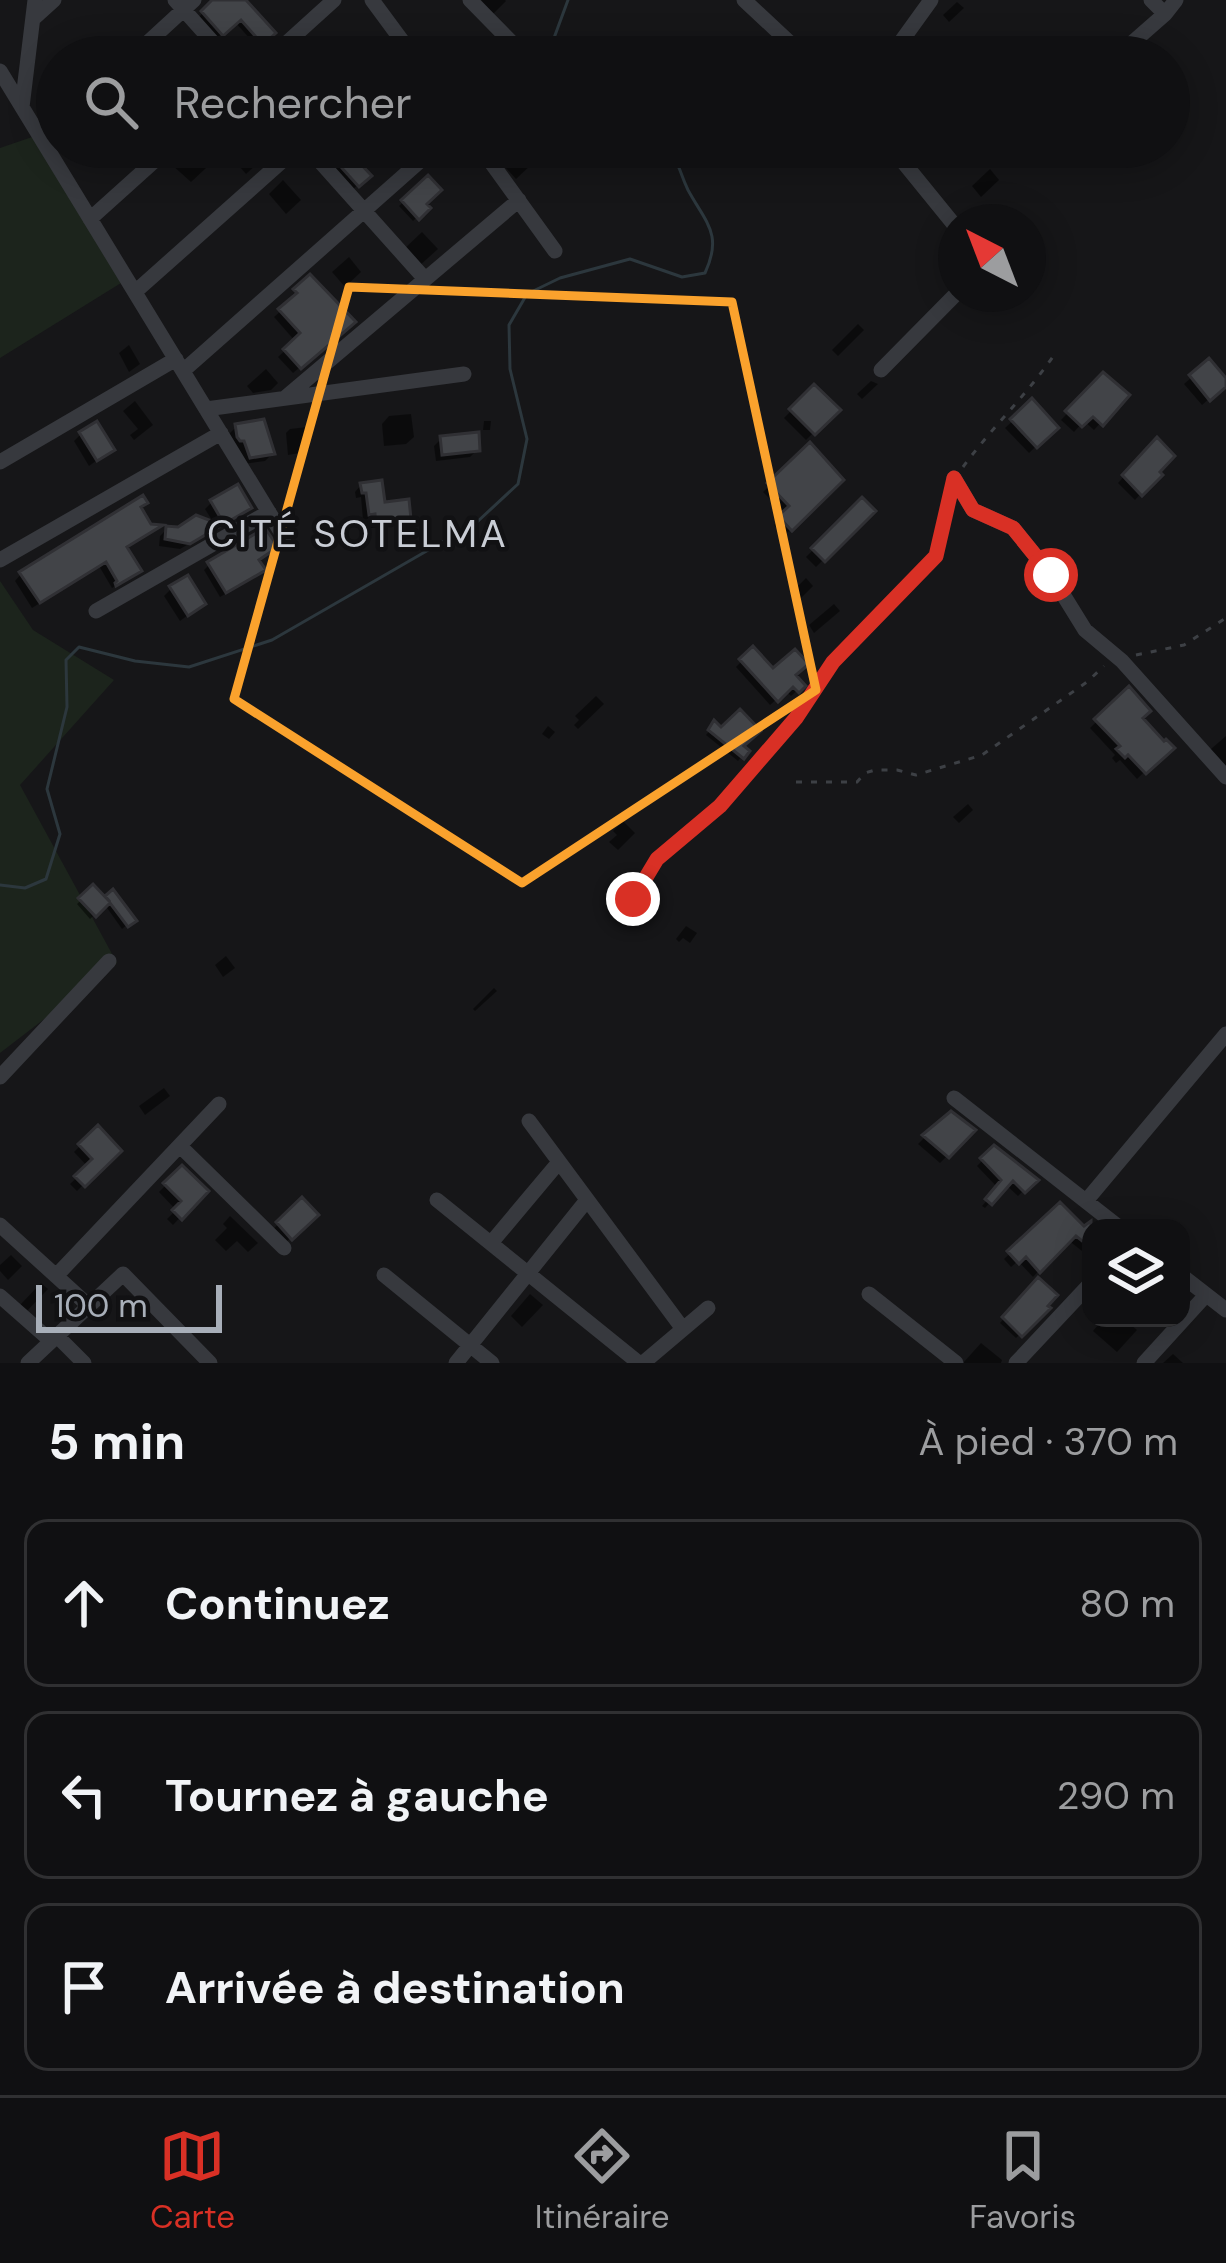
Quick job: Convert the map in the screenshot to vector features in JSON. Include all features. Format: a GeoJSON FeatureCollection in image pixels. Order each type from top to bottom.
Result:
{"type":"FeatureCollection","features":[{"type":"Feature","properties":{"kind":"street"},"geometry":{"type":"LineString","coordinates":[[22,107],[35,0]]}},
{"type":"Feature","properties":{"kind":"street"},"geometry":{"type":"LineString","coordinates":[[33,19],[54,0]]}},
{"type":"Feature","properties":{"kind":"street"},"geometry":{"type":"LineString","coordinates":[[294,36],[334,0]]}},
{"type":"Feature","properties":{"kind":"street"},"geometry":{"type":"LineString","coordinates":[[372,0],[395,36]]}},
{"type":"Feature","properties":{"kind":"street"},"geometry":{"type":"LineString","coordinates":[[470,0],[505,36]]}},
{"type":"Feature","properties":{"kind":"street"},"geometry":{"type":"LineString","coordinates":[[744,0],[783,36]]}},
{"type":"Feature","properties":{"kind":"street"},"geometry":{"type":"LineString","coordinates":[[905,36],[932,0]]}},
{"type":"Feature","properties":{"kind":"street"},"geometry":{"type":"LineString","coordinates":[[1151,0],[1166,14]]}},
{"type":"Feature","properties":{"kind":"street"},"geometry":{"type":"LineString","coordinates":[[1140,36],[1176,0]]}},
{"type":"Feature","properties":{"kind":"street"},"geometry":{"type":"LineString","coordinates":[[152,36],[184,3],[210,36]]}},
{"type":"Feature","properties":{"kind":"street"},"geometry":{"type":"LineString","coordinates":[[0,71],[36,130]]}},
{"type":"Feature","properties":{"kind":"street"},"geometry":{"type":"LineString","coordinates":[[59,168],[284,537]]}},
{"type":"Feature","properties":{"kind":"street"},"geometry":{"type":"LineString","coordinates":[[90,219],[147,168]]}},
{"type":"Feature","properties":{"kind":"street"},"geometry":{"type":"LineString","coordinates":[[134,292],[279,168]]}},
{"type":"Feature","properties":{"kind":"street"},"geometry":{"type":"LineString","coordinates":[[323,168],[425,279]]}},
{"type":"Feature","properties":{"kind":"street"},"geometry":{"type":"LineString","coordinates":[[0,462],[179,365],[412,168]]}},
{"type":"Feature","properties":{"kind":"street"},"geometry":{"type":"LineString","coordinates":[[495,168],[555,251]]}},
{"type":"Feature","properties":{"kind":"street"},"geometry":{"type":"LineString","coordinates":[[908,168],[938,205]]}},
{"type":"Feature","properties":{"kind":"street"},"geometry":{"type":"LineString","coordinates":[[286,397],[518,200]]}},
{"type":"Feature","properties":{"kind":"street"},"geometry":{"type":"LineString","coordinates":[[881,370],[938,312]]}},
{"type":"Feature","properties":{"kind":"street"},"geometry":{"type":"LineString","coordinates":[[206,409],[464,374]]}},
{"type":"Feature","properties":{"kind":"street"},"geometry":{"type":"LineString","coordinates":[[0,560],[220,433]]}},
{"type":"Feature","properties":{"kind":"street"},"geometry":{"type":"LineString","coordinates":[[954,478],[973,510],[1013,528],[1051,575],[1085,630],[1122,661],[1226,777]]}},
{"type":"Feature","properties":{"kind":"street"},"geometry":{"type":"LineString","coordinates":[[96,611],[269,512]]}},
{"type":"Feature","properties":{"kind":"street"},"geometry":{"type":"LineString","coordinates":[[0,1077],[109,961]]}},
{"type":"Feature","properties":{"kind":"street"},"geometry":{"type":"LineString","coordinates":[[1086,1201],[1226,1034]]}},
{"type":"Feature","properties":{"kind":"street"},"geometry":{"type":"LineString","coordinates":[[954,1098],[1109,1219]]}},
{"type":"Feature","properties":{"kind":"street"},"geometry":{"type":"LineString","coordinates":[[56,1276],[219,1104]]}},
{"type":"Feature","properties":{"kind":"street"},"geometry":{"type":"LineString","coordinates":[[529,1121],[683,1329]]}},
{"type":"Feature","properties":{"kind":"street"},"geometry":{"type":"LineString","coordinates":[[180,1146],[284,1248]]}},
{"type":"Feature","properties":{"kind":"street"},"geometry":{"type":"LineString","coordinates":[[490,1243],[559,1162]]}},
{"type":"Feature","properties":{"kind":"street"},"geometry":{"type":"LineString","coordinates":[[437,1200],[641,1363],[708,1308]]}},
{"type":"Feature","properties":{"kind":"street"},"geometry":{"type":"LineString","coordinates":[[456,1363],[587,1200]]}},
{"type":"Feature","properties":{"kind":"street"},"geometry":{"type":"LineString","coordinates":[[0,1225],[89,1306]]}},
{"type":"Feature","properties":{"kind":"street"},"geometry":{"type":"LineString","coordinates":[[28,1363],[123,1274],[210,1363]]}},
{"type":"Feature","properties":{"kind":"street"},"geometry":{"type":"LineString","coordinates":[[384,1275],[492,1363]]}},
{"type":"Feature","properties":{"kind":"street"},"geometry":{"type":"LineString","coordinates":[[1190,1282],[1226,1310]]}},
{"type":"Feature","properties":{"kind":"street"},"geometry":{"type":"LineString","coordinates":[[1016,1363],[1082,1293]]}},
{"type":"Feature","properties":{"kind":"street"},"geometry":{"type":"LineString","coordinates":[[869,1294],[956,1363]]}},
{"type":"Feature","properties":{"kind":"street"},"geometry":{"type":"LineString","coordinates":[[1144,1363],[1206,1295]]}},
{"type":"Feature","properties":{"kind":"street"},"geometry":{"type":"LineString","coordinates":[[0,1296],[83,1363]]}},
{"type":"Feature","properties":{"kind":"path"},"geometry":{"type":"LineString","coordinates":[[633,899],[657,859],[720,806],[796,718],[833,662],[936,556],[954,478],[1056,352]]}},
{"type":"Feature","properties":{"kind":"path"},"geometry":{"type":"LineString","coordinates":[[796,782],[857,782],[875,770],[916,775],[982,755],[1103,667],[1184,644],[1226,618]]}},
{"type":"Feature","properties":{"kind":"highlighted area"},"geometry":{"type":"Polygon","coordinates":[[[349,287],[732,302],[816,690],[522,883],[234,699],[349,287]]]}},
{"type":"Feature","properties":{"kind":"shaded area"},"geometry":{"type":"Polygon","coordinates":[[[35,136],[36,168],[54,168],[121,283],[0,358],[0,148],[35,136]]]}},
{"type":"Feature","properties":{"kind":"shaded area"},"geometry":{"type":"Polygon","coordinates":[[[0,581],[33,630],[114,680],[20,785],[117,963],[0,1053],[0,581]]]}},
{"type":"Feature","properties":{"kind":"building"},"geometry":{"type":"Polygon","coordinates":[[[212,0],[246,0],[276,33],[255,36],[241,20],[223,36],[201,11],[212,0]]]}},
{"type":"Feature","properties":{"kind":"building"},"geometry":{"type":"Polygon","coordinates":[[[342,168],[364,168],[372,176],[359,187],[342,168]]]}},
{"type":"Feature","properties":{"kind":"building"},"geometry":{"type":"Polygon","coordinates":[[[428,175],[442,190],[419,220],[401,200],[428,175]]]}},
{"type":"Feature","properties":{"kind":"building"},"geometry":{"type":"Polygon","coordinates":[[[310,274],[356,322],[301,369],[283,349],[300,333],[278,309],[310,274]]]}},
{"type":"Feature","properties":{"kind":"building"},"geometry":{"type":"Polygon","coordinates":[[[1209,358],[1226,378],[1226,387],[1210,401],[1189,375],[1209,358]]]}},
{"type":"Feature","properties":{"kind":"building"},"geometry":{"type":"Polygon","coordinates":[[[1103,372],[1130,395],[1103,426],[1093,417],[1082,427],[1065,411],[1103,372]]]}},
{"type":"Feature","properties":{"kind":"building"},"geometry":{"type":"Polygon","coordinates":[[[814,384],[841,410],[815,435],[789,409],[814,384]]]}},
{"type":"Feature","properties":{"kind":"building"},"geometry":{"type":"Polygon","coordinates":[[[1032,398],[1059,428],[1037,448],[1010,419],[1032,398]]]}},
{"type":"Feature","properties":{"kind":"building"},"geometry":{"type":"Polygon","coordinates":[[[264,419],[275,454],[250,458],[235,424],[264,419]]]}},
{"type":"Feature","properties":{"kind":"building"},"geometry":{"type":"Polygon","coordinates":[[[97,421],[115,450],[97,461],[79,432],[97,421]]]}},
{"type":"Feature","properties":{"kind":"building"},"geometry":{"type":"Polygon","coordinates":[[[479,432],[480,451],[442,455],[440,436],[479,432]]]}},
{"type":"Feature","properties":{"kind":"building"},"geometry":{"type":"Polygon","coordinates":[[[1157,437],[1175,456],[1142,496],[1122,475],[1157,437]]]}},
{"type":"Feature","properties":{"kind":"building"},"geometry":{"type":"Polygon","coordinates":[[[810,442],[844,480],[792,531],[778,516],[789,506],[767,483],[810,442]]]}},
{"type":"Feature","properties":{"kind":"building"},"geometry":{"type":"Polygon","coordinates":[[[382,480],[385,502],[409,499],[411,519],[376,523],[375,514],[369,515],[360,483],[382,480]]]}},
{"type":"Feature","properties":{"kind":"building"},"geometry":{"type":"Polygon","coordinates":[[[238,484],[252,508],[224,524],[210,500],[238,484]]]}},
{"type":"Feature","properties":{"kind":"building"},"geometry":{"type":"Polygon","coordinates":[[[143,495],[148,503],[141,507],[151,524],[163,525],[127,547],[142,571],[116,586],[106,562],[40,603],[19,572],[143,495]]]}},
{"type":"Feature","properties":{"kind":"building"},"geometry":{"type":"Polygon","coordinates":[[[862,497],[876,511],[825,562],[811,548],[862,497]]]}},
{"type":"Feature","properties":{"kind":"building"},"geometry":{"type":"Polygon","coordinates":[[[196,515],[222,525],[190,544],[165,539],[166,526],[178,527],[196,515]]]}},
{"type":"Feature","properties":{"kind":"building"},"geometry":{"type":"Polygon","coordinates":[[[265,528],[278,547],[259,560],[266,570],[226,593],[207,562],[265,528]]]}},
{"type":"Feature","properties":{"kind":"building"},"geometry":{"type":"Polygon","coordinates":[[[188,575],[206,604],[188,616],[169,586],[188,575]]]}},
{"type":"Feature","properties":{"kind":"building"},"geometry":{"type":"Polygon","coordinates":[[[753,646],[773,668],[795,649],[809,664],[796,675],[806,686],[799,693],[793,687],[778,702],[739,659],[753,646]]]}},
{"type":"Feature","properties":{"kind":"building"},"geometry":{"type":"Polygon","coordinates":[[[1129,686],[1151,711],[1143,718],[1175,748],[1146,774],[1116,749],[1120,746],[1094,719],[1129,686]]]}},
{"type":"Feature","properties":{"kind":"building"},"geometry":{"type":"Polygon","coordinates":[[[740,709],[761,731],[744,746],[750,751],[744,759],[708,730],[714,720],[721,727],[740,709]]]}},
{"type":"Feature","properties":{"kind":"building"},"geometry":{"type":"Polygon","coordinates":[[[93,884],[110,902],[105,896],[113,889],[137,921],[128,927],[110,903],[96,917],[78,898],[93,884]]]}},
{"type":"Feature","properties":{"kind":"building"},"geometry":{"type":"Polygon","coordinates":[[[951,1111],[976,1130],[949,1158],[922,1135],[951,1111]]]}},
{"type":"Feature","properties":{"kind":"building"},"geometry":{"type":"Polygon","coordinates":[[[98,1125],[122,1151],[85,1187],[74,1176],[92,1159],[78,1144],[98,1125]]]}},
{"type":"Feature","properties":{"kind":"building"},"geometry":{"type":"Polygon","coordinates":[[[994,1145],[1039,1180],[1025,1193],[1013,1181],[992,1205],[985,1199],[1001,1180],[980,1158],[994,1145]]]}},
{"type":"Feature","properties":{"kind":"building"},"geometry":{"type":"Polygon","coordinates":[[[182,1165],[209,1191],[182,1220],[172,1210],[181,1201],[163,1183],[182,1165]]]}},
{"type":"Feature","properties":{"kind":"building"},"geometry":{"type":"Polygon","coordinates":[[[302,1197],[319,1215],[292,1240],[276,1222],[302,1197]]]}},
{"type":"Feature","properties":{"kind":"building"},"geometry":{"type":"Polygon","coordinates":[[[1060,1202],[1082,1224],[1082,1241],[1076,1236],[1040,1273],[1026,1257],[1019,1264],[1007,1251],[1060,1202]]]}},
{"type":"Feature","properties":{"kind":"building"},"geometry":{"type":"Polygon","coordinates":[[[1038,1277],[1058,1295],[1022,1337],[1002,1317],[1038,1277]]]}},
{"type":"Feature","properties":{"kind":"waterway"},"geometry":{"type":"LineString","coordinates":[[555,36],[568,0]]}},
{"type":"Feature","properties":{"kind":"waterway"},"geometry":{"type":"LineString","coordinates":[[0,885],[25,888],[46,879],[60,834],[47,789],[67,707],[66,660],[79,647],[135,661],[189,667],[272,640],[477,522],[518,484],[527,439],[510,369],[509,325],[527,294],[560,278],[630,259],[682,277],[705,273],[712,248],[710,229],[679,168]]}},
{"type":"Feature","properties":{"kind":"district","name":"CITÉ SOTELMA"},"geometry":{"type":"Point","coordinates":[358,533]}},
{"type":"Feature","properties":{"kind":"route"},"geometry":{"type":"LineString","coordinates":[[633,899],[657,859],[720,806],[796,718],[833,662],[936,556],[954,478],[973,510],[1013,528],[1051,575]]}}]}
